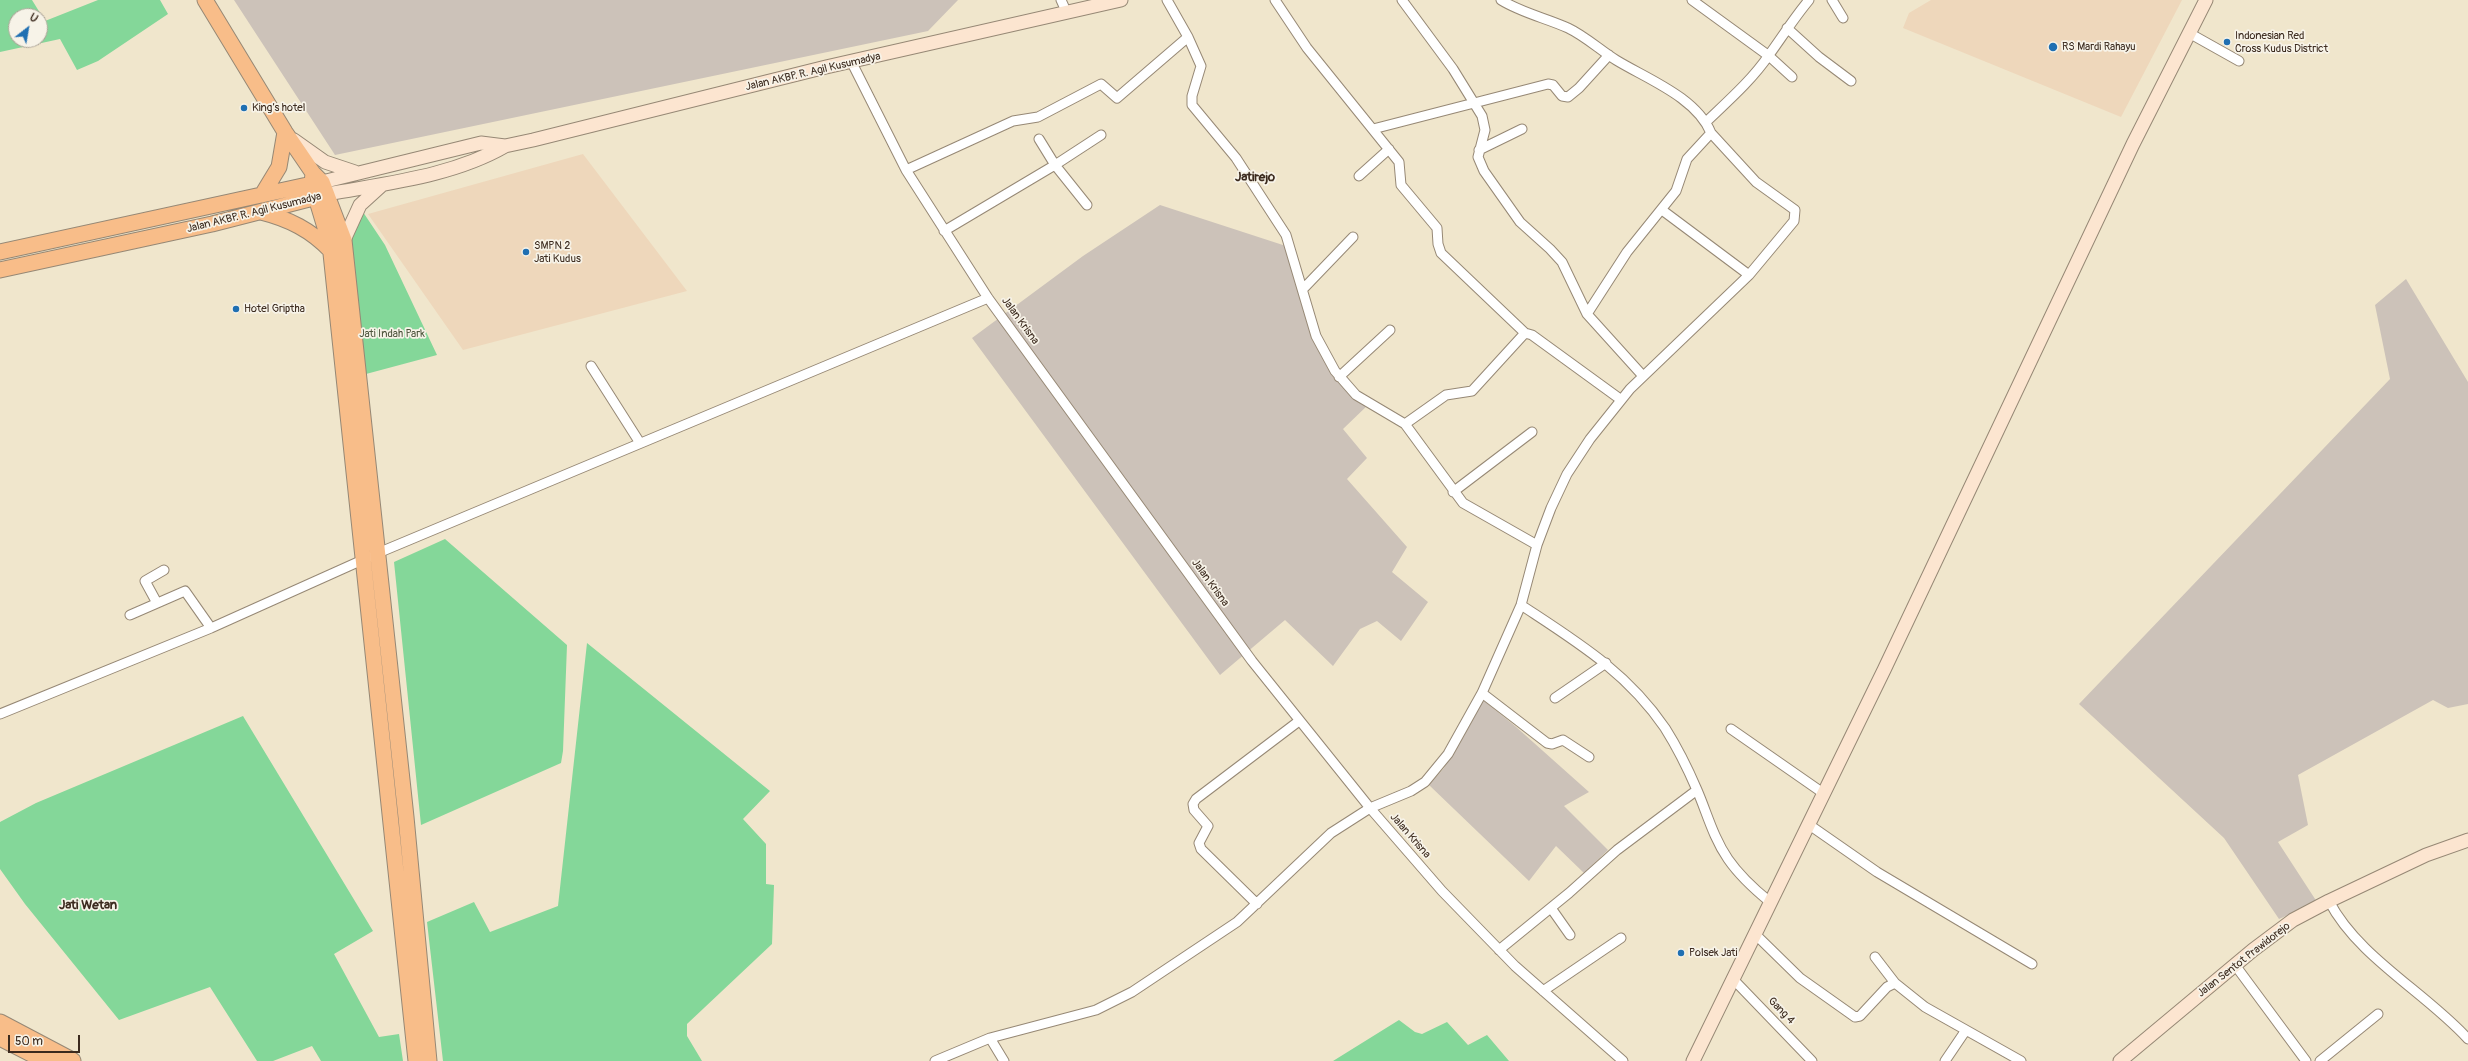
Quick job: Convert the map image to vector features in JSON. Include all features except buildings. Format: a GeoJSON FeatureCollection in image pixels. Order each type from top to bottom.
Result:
{"type":"FeatureCollection","features":[{"type":"Feature","properties":{"kind":"highway"},"geometry":{"type":"LineString","coordinates":[[0,1023],[72,1061]]}},
{"type":"Feature","properties":{"kind":"highway"},"geometry":{"type":"LineString","coordinates":[[0,1037],[47,1061]]}},
{"type":"Feature","properties":{"kind":"main road"},"geometry":{"type":"LineString","coordinates":[[205,0],[318,186],[344,240],[406,817],[429,1061]]}},
{"type":"Feature","properties":{"kind":"main road","name":"Jalan AKBP. R. Agil Kusumadya"},"geometry":{"type":"LineString","coordinates":[[0,252],[262,195],[318,186],[384,184],[479,160],[505,146],[851,61],[1063,5],[1121,0]]}},
{"type":"Feature","properties":{"kind":"main road"},"geometry":{"type":"LineString","coordinates":[[1693,1061],[1999,429],[2134,144],[2206,0]]}},
{"type":"Feature","properties":{"kind":"main road"},"geometry":{"type":"LineString","coordinates":[[285,132],[316,158],[356,173]]}},
{"type":"Feature","properties":{"kind":"main road"},"geometry":{"type":"LineString","coordinates":[[262,195],[279,166],[285,132]]}},
{"type":"Feature","properties":{"kind":"main road","name":"Jalan AKBP. R. Agil Kusumadya"},"geometry":{"type":"LineString","coordinates":[[0,270],[261,212],[318,186],[356,173],[480,143],[505,146]]}},
{"type":"Feature","properties":{"kind":"main road"},"geometry":{"type":"LineString","coordinates":[[344,240],[360,205],[384,184]]}},
{"type":"Feature","properties":{"kind":"main road"},"geometry":{"type":"LineString","coordinates":[[318,186],[331,251],[416,1061]]}},
{"type":"Feature","properties":{"kind":"main road"},"geometry":{"type":"LineString","coordinates":[[261,212],[287,219],[305,228],[331,251]]}},
{"type":"Feature","properties":{"kind":"main road","name":"Jalan Sentot Prawidorejo"},"geometry":{"type":"LineString","coordinates":[[2120,1061],[2235,964],[2293,920],[2329,901],[2433,852],[2468,840]]}},
{"type":"Feature","properties":{"kind":"street"},"geometry":{"type":"LineString","coordinates":[[1167,0],[1188,37],[1201,66],[1192,96],[1192,104],[1236,158],[1280,222],[1292,247],[1321,349],[1339,377],[1362,399],[1405,424],[1453,492],[1471,508],[1537,544]]}},
{"type":"Feature","properties":{"kind":"street"},"geometry":{"type":"LineString","coordinates":[[1275,0],[1307,48],[1399,162],[1399,179],[1404,191],[1437,228],[1441,253],[1525,334],[1532,335],[1620,399]]}},
{"type":"Feature","properties":{"kind":"street"},"geometry":{"type":"LineString","coordinates":[[1402,0],[1441,51],[1475,104],[1484,123],[1478,156],[1484,171],[1520,222],[1550,248],[1562,262],[1587,314],[1643,376]]}},
{"type":"Feature","properties":{"kind":"street"},"geometry":{"type":"LineString","coordinates":[[940,1060],[990,1038],[1096,1010],[1115,1001],[1226,930],[1257,904],[1322,840],[1370,808],[1411,791],[1429,777],[1452,747],[1482,693],[1521,605],[1537,544],[1551,508],[1567,474],[1590,439],[1620,399],[1749,275],[1794,221],[1796,214],[1791,207],[1756,182],[1711,133],[1706,122],[1674,92],[1609,55],[1569,29],[1514,8],[1501,0]]}},
{"type":"Feature","properties":{"kind":"street"},"geometry":{"type":"LineString","coordinates":[[1692,0],[1769,56],[1792,77]]}},
{"type":"Feature","properties":{"kind":"street"},"geometry":{"type":"LineString","coordinates":[[1706,122],[1742,88],[1769,56],[1787,28],[1809,0]]}},
{"type":"Feature","properties":{"kind":"street"},"geometry":{"type":"LineString","coordinates":[[1832,0],[1843,18]]}},
{"type":"Feature","properties":{"kind":"street"},"geometry":{"type":"LineString","coordinates":[[1787,28],[1819,57],[1851,81]]}},
{"type":"Feature","properties":{"kind":"street"},"geometry":{"type":"LineString","coordinates":[[2189,34],[2239,61]]}},
{"type":"Feature","properties":{"kind":"street"},"geometry":{"type":"LineString","coordinates":[[906,170],[1013,121],[1038,117],[1101,84],[1117,98],[1188,37]]}},
{"type":"Feature","properties":{"kind":"street"},"geometry":{"type":"LineString","coordinates":[[1373,129],[1548,84],[1553,85],[1562,96],[1568,96],[1579,88],[1609,55]]}},
{"type":"Feature","properties":{"kind":"street","name":"Jalan Krisna"},"geometry":{"type":"LineString","coordinates":[[851,61],[906,170],[988,298],[1252,661],[1370,808],[1442,891],[1499,950],[1543,991],[1623,1061]]}},
{"type":"Feature","properties":{"kind":"street"},"geometry":{"type":"LineString","coordinates":[[1479,150],[1522,129]]}},
{"type":"Feature","properties":{"kind":"street"},"geometry":{"type":"LineString","coordinates":[[1587,314],[1627,252],[1662,210],[1679,185],[1687,159],[1711,133]]}},
{"type":"Feature","properties":{"kind":"street"},"geometry":{"type":"LineString","coordinates":[[944,231],[1056,165],[1101,135]]}},
{"type":"Feature","properties":{"kind":"street"},"geometry":{"type":"LineString","coordinates":[[1039,138],[1056,165],[1087,205]]}},
{"type":"Feature","properties":{"kind":"street"},"geometry":{"type":"LineString","coordinates":[[1359,176],[1389,149]]}},
{"type":"Feature","properties":{"kind":"street"},"geometry":{"type":"LineString","coordinates":[[1662,210],[1749,275]]}},
{"type":"Feature","properties":{"kind":"street"},"geometry":{"type":"LineString","coordinates":[[1304,288],[1353,237]]}},
{"type":"Feature","properties":{"kind":"street"},"geometry":{"type":"LineString","coordinates":[[0,714],[211,628],[378,553],[988,298]]}},
{"type":"Feature","properties":{"kind":"street"},"geometry":{"type":"LineString","coordinates":[[1339,377],[1390,330]]}},
{"type":"Feature","properties":{"kind":"street"},"geometry":{"type":"LineString","coordinates":[[1405,424],[1446,394],[1472,391],[1525,334]]}},
{"type":"Feature","properties":{"kind":"street"},"geometry":{"type":"LineString","coordinates":[[592,366],[640,443]]}},
{"type":"Feature","properties":{"kind":"street"},"geometry":{"type":"LineString","coordinates":[[1453,492],[1532,432]]}},
{"type":"Feature","properties":{"kind":"street"},"geometry":{"type":"LineString","coordinates":[[157,602],[145,582],[164,570]]}},
{"type":"Feature","properties":{"kind":"street"},"geometry":{"type":"LineString","coordinates":[[130,615],[185,591],[211,628]]}},
{"type":"Feature","properties":{"kind":"street"},"geometry":{"type":"LineString","coordinates":[[1521,605],[1606,663],[1642,697],[1665,729],[1697,790],[1712,831],[1728,859],[1751,886],[1770,902]]}},
{"type":"Feature","properties":{"kind":"street"},"geometry":{"type":"LineString","coordinates":[[1555,698],[1606,663]]}},
{"type":"Feature","properties":{"kind":"street"},"geometry":{"type":"LineString","coordinates":[[1482,693],[1547,743],[1552,744],[1563,740],[1589,757]]}},
{"type":"Feature","properties":{"kind":"street"},"geometry":{"type":"LineString","coordinates":[[1257,904],[1200,849],[1199,843],[1208,826],[1194,810],[1193,804],[1196,799],[1299,721]]}},
{"type":"Feature","properties":{"kind":"street"},"geometry":{"type":"LineString","coordinates":[[1732,729],[1823,793]]}},
{"type":"Feature","properties":{"kind":"street"},"geometry":{"type":"LineString","coordinates":[[1499,950],[1617,850],[1697,790]]}},
{"type":"Feature","properties":{"kind":"street"},"geometry":{"type":"LineString","coordinates":[[1808,824],[1877,872],[2032,964]]}},
{"type":"Feature","properties":{"kind":"street"},"geometry":{"type":"LineString","coordinates":[[2329,901],[2338,918],[2368,950],[2448,1017],[2468,1039]]}},
{"type":"Feature","properties":{"kind":"street"},"geometry":{"type":"LineString","coordinates":[[1550,908],[1570,935]]}},
{"type":"Feature","properties":{"kind":"street"},"geometry":{"type":"LineString","coordinates":[[1754,933],[1800,978],[1855,1017],[1860,1016],[1887,987],[1895,983]]}},
{"type":"Feature","properties":{"kind":"street"},"geometry":{"type":"LineString","coordinates":[[1543,991],[1621,938]]}},
{"type":"Feature","properties":{"kind":"street"},"geometry":{"type":"LineString","coordinates":[[1875,958],[1895,983],[1925,1007],[2021,1061]]}},
{"type":"Feature","properties":{"kind":"street"},"geometry":{"type":"LineString","coordinates":[[2235,964],[2306,1061]]}},
{"type":"Feature","properties":{"kind":"street","name":"Gang 4"},"geometry":{"type":"LineString","coordinates":[[1732,978],[1812,1061]]}},
{"type":"Feature","properties":{"kind":"street"},"geometry":{"type":"LineString","coordinates":[[2320,1061],[2378,1014]]}},
{"type":"Feature","properties":{"kind":"street"},"geometry":{"type":"LineString","coordinates":[[1945,1061],[1966,1030]]}},
{"type":"Feature","properties":{"kind":"street"},"geometry":{"type":"LineString","coordinates":[[990,1038],[1004,1061]]}},
{"type":"Feature","properties":{"kind":"shaded area"},"geometry":{"type":"Polygon","coordinates":[[[234,0],[958,0],[928,31],[335,155],[234,0]]]}},
{"type":"Feature","properties":{"kind":"shaded area","name":"RS Mardi Rahayu"},"geometry":{"type":"Polygon","coordinates":[[[1931,0],[2182,0],[2121,117],[1903,28],[1909,13],[1931,0]]]}},
{"type":"Feature","properties":{"kind":"shaded area","name":"SMPN 2 Jati Kudus"},"geometry":{"type":"Polygon","coordinates":[[[583,154],[687,291],[463,350],[368,214],[583,154]]]}},
{"type":"Feature","properties":{"kind":"shaded area"},"geometry":{"type":"Polygon","coordinates":[[[1160,205],[1289,247],[1319,349],[1369,404],[1343,429],[1367,458],[1347,479],[1407,547],[1392,572],[1428,602],[1401,641],[1377,621],[1360,629],[1333,666],[1285,620],[1220,675],[972,338],[1083,256],[1160,205]]]}},
{"type":"Feature","properties":{"kind":"shaded area"},"geometry":{"type":"Polygon","coordinates":[[[2406,279],[2468,382],[2468,704],[2448,708],[2433,700],[2298,775],[2308,825],[2278,842],[2317,902],[2279,919],[2224,838],[2079,704],[2390,379],[2375,305],[2406,279]]]}},
{"type":"Feature","properties":{"kind":"shaded area"},"geometry":{"type":"Polygon","coordinates":[[[1483,700],[1515,726],[1589,792],[1564,806],[1608,850],[1584,873],[1556,846],[1529,881],[1429,785],[1444,768],[1483,700]]]}},
{"type":"Feature","properties":{"kind":"green space"},"geometry":{"type":"Polygon","coordinates":[[[0,0],[32,0],[37,8],[8,8],[8,48],[18,48],[0,52],[0,0]]]}},
{"type":"Feature","properties":{"kind":"green space"},"geometry":{"type":"Polygon","coordinates":[[[98,0],[160,0],[168,14],[98,61],[77,70],[60,39],[48,42],[48,20],[98,0]]]}},
{"type":"Feature","properties":{"kind":"green space","name":"Jati Indah Park"},"geometry":{"type":"Polygon","coordinates":[[[363,212],[385,245],[437,355],[366,374],[349,246],[353,224],[363,212]]]}},
{"type":"Feature","properties":{"kind":"green space"},"geometry":{"type":"Polygon","coordinates":[[[445,539],[567,645],[563,751],[561,763],[421,825],[394,562],[445,539]]]}},
{"type":"Feature","properties":{"kind":"green space"},"geometry":{"type":"Polygon","coordinates":[[[587,643],[770,791],[743,819],[766,844],[766,884],[774,885],[772,944],[687,1024],[687,1036],[702,1061],[443,1061],[427,922],[474,902],[490,932],[558,906],[587,643]]]}},
{"type":"Feature","properties":{"kind":"green space"},"geometry":{"type":"Polygon","coordinates":[[[243,716],[373,931],[334,954],[379,1037],[399,1034],[403,1061],[321,1061],[312,1046],[273,1061],[257,1061],[210,987],[119,1020],[25,904],[0,869],[0,822],[36,803],[243,716]]]}},
{"type":"Feature","properties":{"kind":"green space"},"geometry":{"type":"Polygon","coordinates":[[[1399,1020],[1415,1032],[1422,1034],[1447,1022],[1468,1045],[1487,1035],[1509,1061],[1333,1061],[1399,1020]]]}},
{"type":"Feature","properties":{"kind":"place","name":"Indonesian Red Cross Kudus District"},"geometry":{"type":"Point","coordinates":[2227,42]}},
{"type":"Feature","properties":{"kind":"place","name":"RS Mardi Rahayu"},"geometry":{"type":"Point","coordinates":[2053,47]}},
{"type":"Feature","properties":{"kind":"place","name":"King’s hotel"},"geometry":{"type":"Point","coordinates":[244,108]}},
{"type":"Feature","properties":{"kind":"place","name":"SMPN 2 Jati Kudus"},"geometry":{"type":"Point","coordinates":[526,252]}},
{"type":"Feature","properties":{"kind":"place","name":"Hotel Griptha"},"geometry":{"type":"Point","coordinates":[236,309]}},
{"type":"Feature","properties":{"kind":"place","name":"Polsek Jati"},"geometry":{"type":"Point","coordinates":[1681,953]}},
{"type":"Feature","properties":{"kind":"district","name":"Jatirejo"},"geometry":{"type":"Point","coordinates":[1255,178]}},
{"type":"Feature","properties":{"kind":"district","name":"Jati Wetan"},"geometry":{"type":"Point","coordinates":[88,906]}}]}
